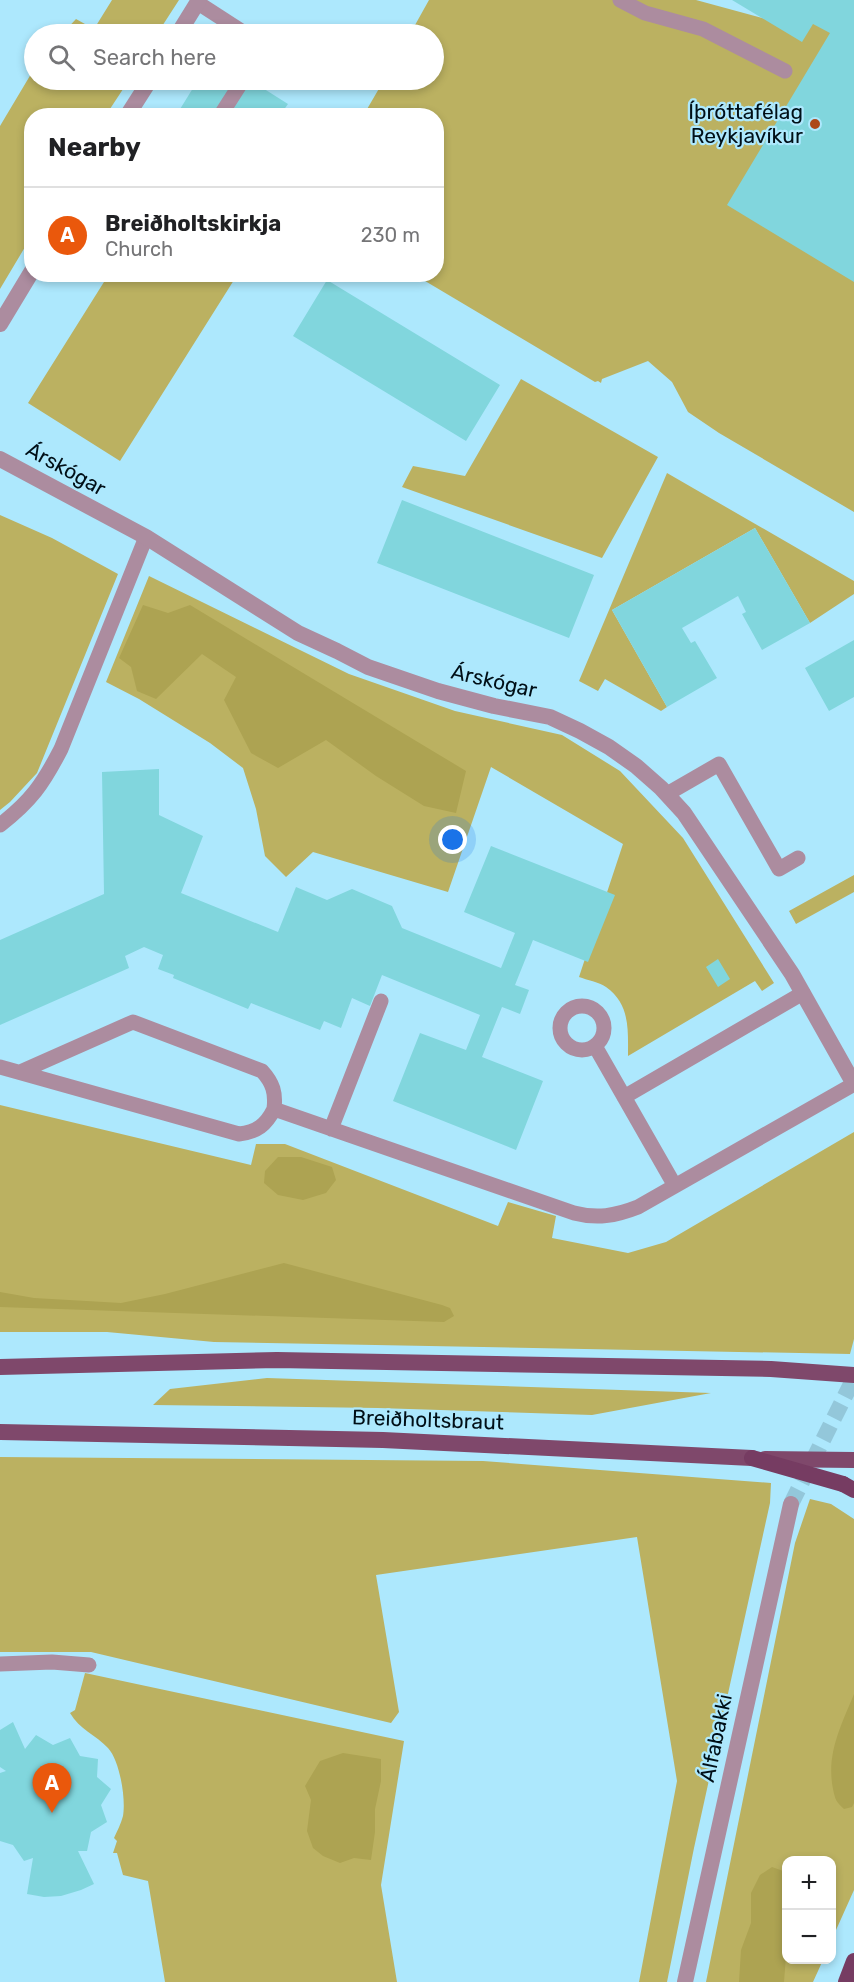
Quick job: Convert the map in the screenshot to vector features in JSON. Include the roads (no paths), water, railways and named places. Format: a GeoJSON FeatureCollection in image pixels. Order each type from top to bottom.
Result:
{"type":"FeatureCollection","features":[{"type":"Feature","properties":{"kind":"highway"},"geometry":{"type":"LineString","coordinates":[[752,1458],[849,1487]]}},
{"type":"Feature","properties":{"kind":"highway"},"geometry":{"type":"LineString","coordinates":[[846,1982],[854,1961]]}},
{"type":"Feature","properties":{"kind":"main road"},"geometry":{"type":"LineString","coordinates":[[0,1367],[277,1359],[771,1369],[854,1375]]}},
{"type":"Feature","properties":{"kind":"main road","name":"Breiðholtsbraut"},"geometry":{"type":"LineString","coordinates":[[0,1432],[383,1440],[752,1458],[854,1460]]}},
{"type":"Feature","properties":{"kind":"street"},"geometry":{"type":"LineString","coordinates":[[184,24],[199,1]]}},
{"type":"Feature","properties":{"kind":"street"},"geometry":{"type":"LineString","coordinates":[[134,108],[144,90]]}},
{"type":"Feature","properties":{"kind":"street"},"geometry":{"type":"LineString","coordinates":[[0,324],[25,282]]}},
{"type":"Feature","properties":{"kind":"street","name":"Árskógar"},"geometry":{"type":"LineString","coordinates":[[0,459],[146,537],[298,633],[368,667],[438,691],[494,706],[550,717],[580,731],[625,758],[667,794],[684,813],[803,993],[854,1084]]}},
{"type":"Feature","properties":{"kind":"street","name":"Álfabakki"},"geometry":{"type":"LineString","coordinates":[[686,1982],[791,1504]]}},
{"type":"Feature","properties":{"kind":"lane"},"geometry":{"type":"LineString","coordinates":[[620,0],[645,13],[703,29],[785,72]]}},
{"type":"Feature","properties":{"kind":"lane"},"geometry":{"type":"LineString","coordinates":[[199,1],[232,24]]}},
{"type":"Feature","properties":{"kind":"lane"},"geometry":{"type":"LineString","coordinates":[[225,108],[237,90]]}},
{"type":"Feature","properties":{"kind":"lane"},"geometry":{"type":"LineString","coordinates":[[0,825],[18,811],[43,783],[61,749],[146,537]]}},
{"type":"Feature","properties":{"kind":"lane"},"geometry":{"type":"LineString","coordinates":[[667,794],[719,764],[779,870],[798,858]]}},
{"type":"Feature","properties":{"kind":"lane"},"geometry":{"type":"LineString","coordinates":[[624,1096],[803,993]]}},
{"type":"Feature","properties":{"kind":"lane"},"geometry":{"type":"LineString","coordinates":[[331,1129],[381,1001]]}},
{"type":"Feature","properties":{"kind":"lane"},"geometry":{"type":"LineString","coordinates":[[0,1067],[239,1134],[261,1127],[269,1119],[274,1108],[274,1088],[262,1071],[133,1022],[20,1072]]}},
{"type":"Feature","properties":{"kind":"lane"},"geometry":{"type":"LineString","coordinates":[[595,1046],[675,1186]]}},
{"type":"Feature","properties":{"kind":"lane"},"geometry":{"type":"LineString","coordinates":[[274,1108],[586,1216],[600,1217],[638,1208],[854,1084]]}},
{"type":"Feature","properties":{"kind":"lane"},"geometry":{"type":"LineString","coordinates":[[0,1664],[52,1662],[89,1665]]}},
{"type":"Feature","properties":{"kind":"tunnel"},"geometry":{"type":"LineString","coordinates":[[791,1504],[854,1378]]}},
{"type":"Feature","properties":{"kind":"place","name":"Íþróttafélag Reykjavíkur"},"geometry":{"type":"Point","coordinates":[815,124]}},
{"type":"Feature","properties":{"kind":"place","name":"Breiðholtskirkja"},"geometry":{"type":"Point","coordinates":[52,1813]}}]}
